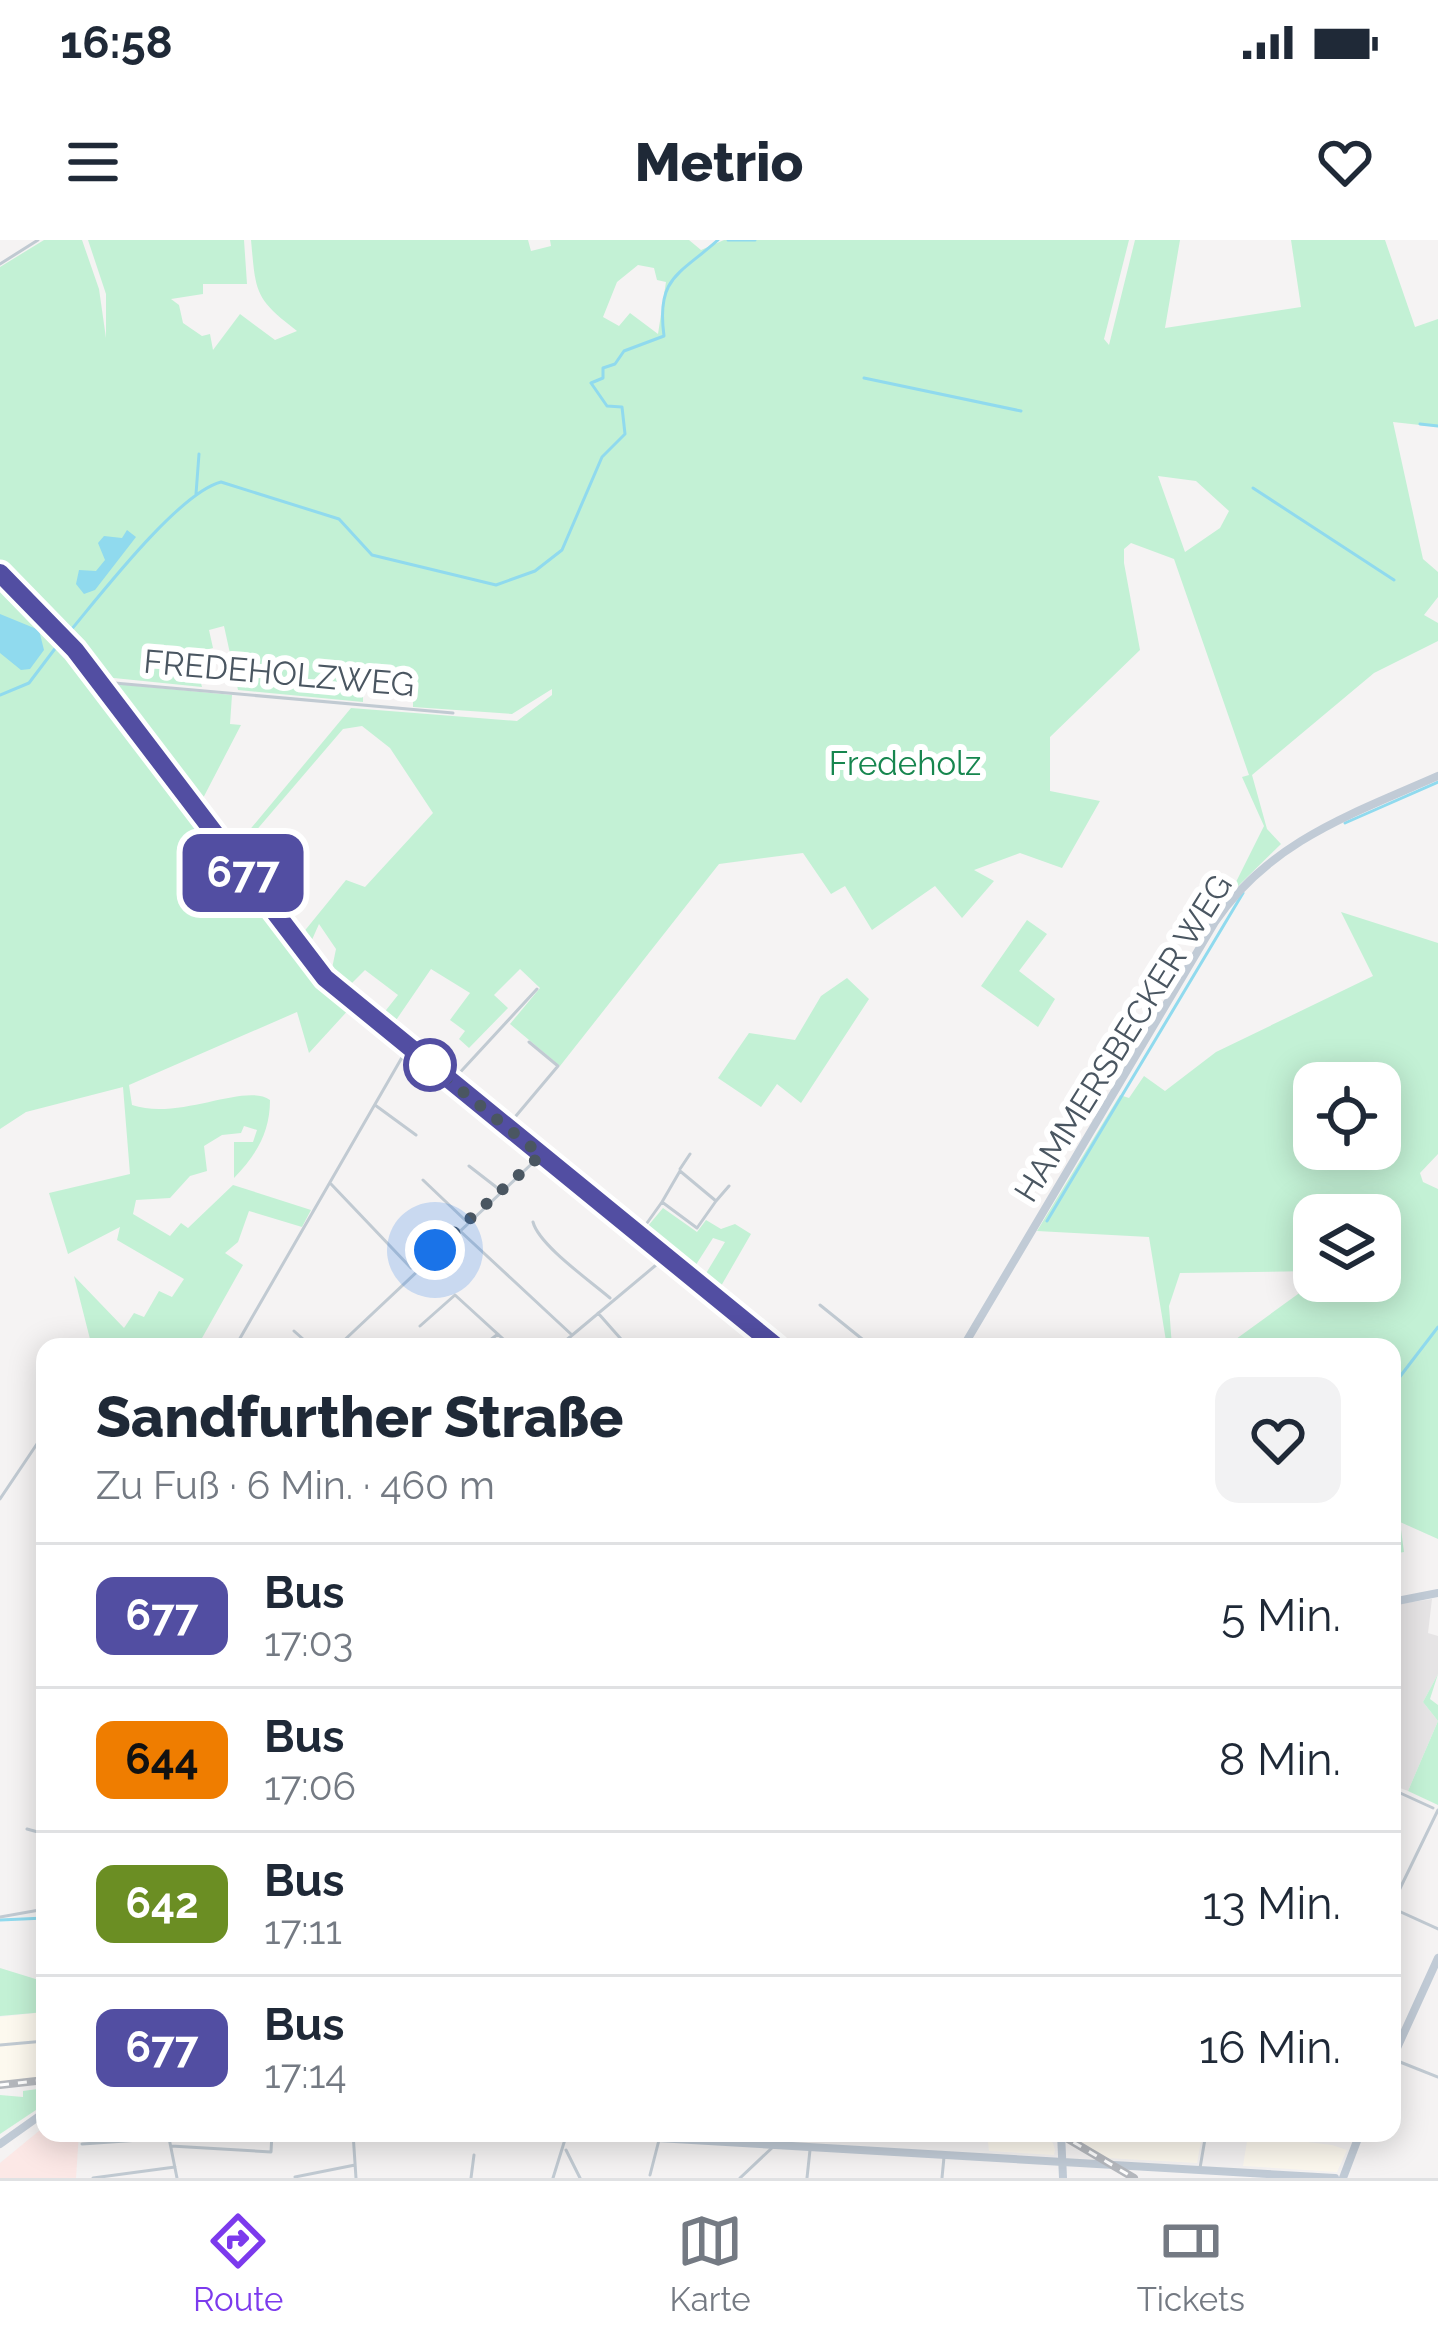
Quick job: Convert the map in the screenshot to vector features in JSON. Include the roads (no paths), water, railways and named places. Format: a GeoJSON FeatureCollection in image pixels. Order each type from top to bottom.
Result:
{"type":"FeatureCollection","features":[{"type":"Feature","properties":{"kind":"street"},"geometry":{"type":"LineString","coordinates":[[0,264],[38,240]]}},
{"type":"Feature","properties":{"kind":"street"},"geometry":{"type":"LineString","coordinates":[[0,573],[100,682],[317,970],[767,1338]]}},
{"type":"Feature","properties":{"kind":"street","name":"FREDEHOLZWEG"},"geometry":{"type":"LineString","coordinates":[[100,682],[453,713]]}},
{"type":"Feature","properties":{"kind":"street","name":"HAMMERSBECKER WEG"},"geometry":{"type":"LineString","coordinates":[[968,1338],[1215,922],[1244,882],[1299,838],[1438,776]]}},
{"type":"Feature","properties":{"kind":"street"},"geometry":{"type":"LineString","coordinates":[[451,1082],[537,989]]}},
{"type":"Feature","properties":{"kind":"street"},"geometry":{"type":"LineString","coordinates":[[506,1127],[558,1066],[529,1042]]}},
{"type":"Feature","properties":{"kind":"street"},"geometry":{"type":"LineString","coordinates":[[240,1338],[408,1047]]}},
{"type":"Feature","properties":{"kind":"street"},"geometry":{"type":"LineString","coordinates":[[375,1105],[416,1136]]}},
{"type":"Feature","properties":{"kind":"street"},"geometry":{"type":"LineString","coordinates":[[639,1234],[690,1154]]}},
{"type":"Feature","properties":{"kind":"street"},"geometry":{"type":"LineString","coordinates":[[346,1338],[541,1155]]}},
{"type":"Feature","properties":{"kind":"street"},"geometry":{"type":"LineString","coordinates":[[469,1166],[500,1190]]}},
{"type":"Feature","properties":{"kind":"street"},"geometry":{"type":"LineString","coordinates":[[680,1171],[716,1201]]}},
{"type":"Feature","properties":{"kind":"street"},"geometry":{"type":"LineString","coordinates":[[423,1180],[466,1221]]}},
{"type":"Feature","properties":{"kind":"street"},"geometry":{"type":"LineString","coordinates":[[330,1183],[414,1270]]}},
{"type":"Feature","properties":{"kind":"street"},"geometry":{"type":"LineString","coordinates":[[662,1202],[697,1228],[729,1186]]}},
{"type":"Feature","properties":{"kind":"street"},"geometry":{"type":"LineString","coordinates":[[532,1222],[553,1253],[572,1262],[613,1300]]}},
{"type":"Feature","properties":{"kind":"street"},"geometry":{"type":"LineString","coordinates":[[457,1229],[572,1335]]}},
{"type":"Feature","properties":{"kind":"street"},"geometry":{"type":"LineString","coordinates":[[568,1338],[666,1256]]}},
{"type":"Feature","properties":{"kind":"street"},"geometry":{"type":"LineString","coordinates":[[420,1327],[455,1295],[502,1338]]}},
{"type":"Feature","properties":{"kind":"street"},"geometry":{"type":"LineString","coordinates":[[820,1305],[861,1338]]}},
{"type":"Feature","properties":{"kind":"street"},"geometry":{"type":"LineString","coordinates":[[598,1312],[620,1338]]}},
{"type":"Feature","properties":{"kind":"street"},"geometry":{"type":"LineString","coordinates":[[294,1330],[302,1338]]}},
{"type":"Feature","properties":{"kind":"street"},"geometry":{"type":"LineString","coordinates":[[493,1338],[498,1334]]}},
{"type":"Feature","properties":{"kind":"street"},"geometry":{"type":"LineString","coordinates":[[0,1498],[36,1445]]}},
{"type":"Feature","properties":{"kind":"street"},"geometry":{"type":"LineString","coordinates":[[1401,1599],[1438,1593]]}},
{"type":"Feature","properties":{"kind":"street"},"geometry":{"type":"LineString","coordinates":[[1401,1793],[1437,1809],[1401,1887]]}},
{"type":"Feature","properties":{"kind":"street"},"geometry":{"type":"LineString","coordinates":[[26,1829],[36,1832]]}},
{"type":"Feature","properties":{"kind":"street"},"geometry":{"type":"LineString","coordinates":[[1401,1910],[1438,1928]]}},
{"type":"Feature","properties":{"kind":"street"},"geometry":{"type":"LineString","coordinates":[[0,1917],[36,1911]]}},
{"type":"Feature","properties":{"kind":"street"},"geometry":{"type":"LineString","coordinates":[[1401,2041],[1434,1976],[1438,1958]]}},
{"type":"Feature","properties":{"kind":"street"},"geometry":{"type":"LineString","coordinates":[[0,2045],[36,2042]]}},
{"type":"Feature","properties":{"kind":"street"},"geometry":{"type":"LineString","coordinates":[[1401,2063],[1438,2077]]}},
{"type":"Feature","properties":{"kind":"street"},"geometry":{"type":"LineString","coordinates":[[0,2144],[36,2118]]}},
{"type":"Feature","properties":{"kind":"street"},"geometry":{"type":"LineString","coordinates":[[82,2144],[104,2142]]}},
{"type":"Feature","properties":{"kind":"street"},"geometry":{"type":"LineString","coordinates":[[170,2142],[177,2178]]}},
{"type":"Feature","properties":{"kind":"street"},"geometry":{"type":"LineString","coordinates":[[171,2146],[271,2152],[272,2142]]}},
{"type":"Feature","properties":{"kind":"street"},"geometry":{"type":"LineString","coordinates":[[354,2142],[356,2178]]}},
{"type":"Feature","properties":{"kind":"street"},"geometry":{"type":"LineString","coordinates":[[553,2178],[567,2142]]}},
{"type":"Feature","properties":{"kind":"street"},"geometry":{"type":"LineString","coordinates":[[650,2175],[658,2142]]}},
{"type":"Feature","properties":{"kind":"street"},"geometry":{"type":"LineString","coordinates":[[752,2142],[1339,2178],[1356,2142]]}},
{"type":"Feature","properties":{"kind":"street"},"geometry":{"type":"LineString","coordinates":[[1062,2142],[1063,2178]]}},
{"type":"Feature","properties":{"kind":"street"},"geometry":{"type":"LineString","coordinates":[[1200,2170],[1205,2142]]}},
{"type":"Feature","properties":{"kind":"street"},"geometry":{"type":"LineString","coordinates":[[740,2178],[775,2145]]}},
{"type":"Feature","properties":{"kind":"street"},"geometry":{"type":"LineString","coordinates":[[807,2178],[815,2146]]}},
{"type":"Feature","properties":{"kind":"street"},"geometry":{"type":"LineString","coordinates":[[564,2149],[580,2178]]}},
{"type":"Feature","properties":{"kind":"street"},"geometry":{"type":"LineString","coordinates":[[471,2178],[474,2155]]}},
{"type":"Feature","properties":{"kind":"street"},"geometry":{"type":"LineString","coordinates":[[942,2178],[944,2155]]}},
{"type":"Feature","properties":{"kind":"street"},"geometry":{"type":"LineString","coordinates":[[295,2177],[355,2165]]}},
{"type":"Feature","properties":{"kind":"street"},"geometry":{"type":"LineString","coordinates":[[93,2178],[175,2167]]}},
{"type":"Feature","properties":{"kind":"water"},"geometry":{"type":"Polygon","coordinates":[[[127,530],[136,537],[95,590],[84,594],[76,584],[79,570],[96,571],[105,560],[98,543],[104,536],[122,538],[127,530]]]}},
{"type":"Feature","properties":{"kind":"water"},"geometry":{"type":"Polygon","coordinates":[[[0,614],[39,630],[44,650],[30,669],[21,670],[0,653],[0,614]]]}},
{"type":"Feature","properties":{"kind":"waterway"},"geometry":{"type":"LineString","coordinates":[[66,636],[161,526],[203,490],[221,482],[339,519],[372,555],[496,585],[535,571],[562,550],[602,457],[625,434],[622,407],[607,406],[591,383],[603,378],[603,368],[615,364],[624,351],[664,336],[667,289],[718,240]]}},
{"type":"Feature","properties":{"kind":"waterway"},"geometry":{"type":"LineString","coordinates":[[728,240],[755,240]]}},
{"type":"Feature","properties":{"kind":"waterway"},"geometry":{"type":"LineString","coordinates":[[864,378],[1021,411]]}},
{"type":"Feature","properties":{"kind":"waterway"},"geometry":{"type":"LineString","coordinates":[[1420,424],[1438,426]]}},
{"type":"Feature","properties":{"kind":"waterway"},"geometry":{"type":"LineString","coordinates":[[196,494],[199,454]]}},
{"type":"Feature","properties":{"kind":"waterway"},"geometry":{"type":"LineString","coordinates":[[1253,488],[1394,580]]}},
{"type":"Feature","properties":{"kind":"waterway"},"geometry":{"type":"LineString","coordinates":[[0,695],[29,683],[60,642]]}},
{"type":"Feature","properties":{"kind":"waterway"},"geometry":{"type":"LineString","coordinates":[[1345,823],[1438,782]]}},
{"type":"Feature","properties":{"kind":"waterway"},"geometry":{"type":"LineString","coordinates":[[1047,1221],[1243,893]]}},
{"type":"Feature","properties":{"kind":"waterway"},"geometry":{"type":"LineString","coordinates":[[1401,1375],[1438,1327]]}},
{"type":"Feature","properties":{"kind":"waterway"},"geometry":{"type":"LineString","coordinates":[[0,1920],[36,1918]]}},
{"type":"Feature","properties":{"kind":"railway"},"geometry":{"type":"LineString","coordinates":[[0,2085],[36,2081]]}},
{"type":"Feature","properties":{"kind":"railway"},"geometry":{"type":"LineString","coordinates":[[1073,2142],[1134,2178]]}},
{"type":"Feature","properties":{"kind":"park label","name":"Fredeholz"},"geometry":{"type":"Point","coordinates":[905,763]}}]}
